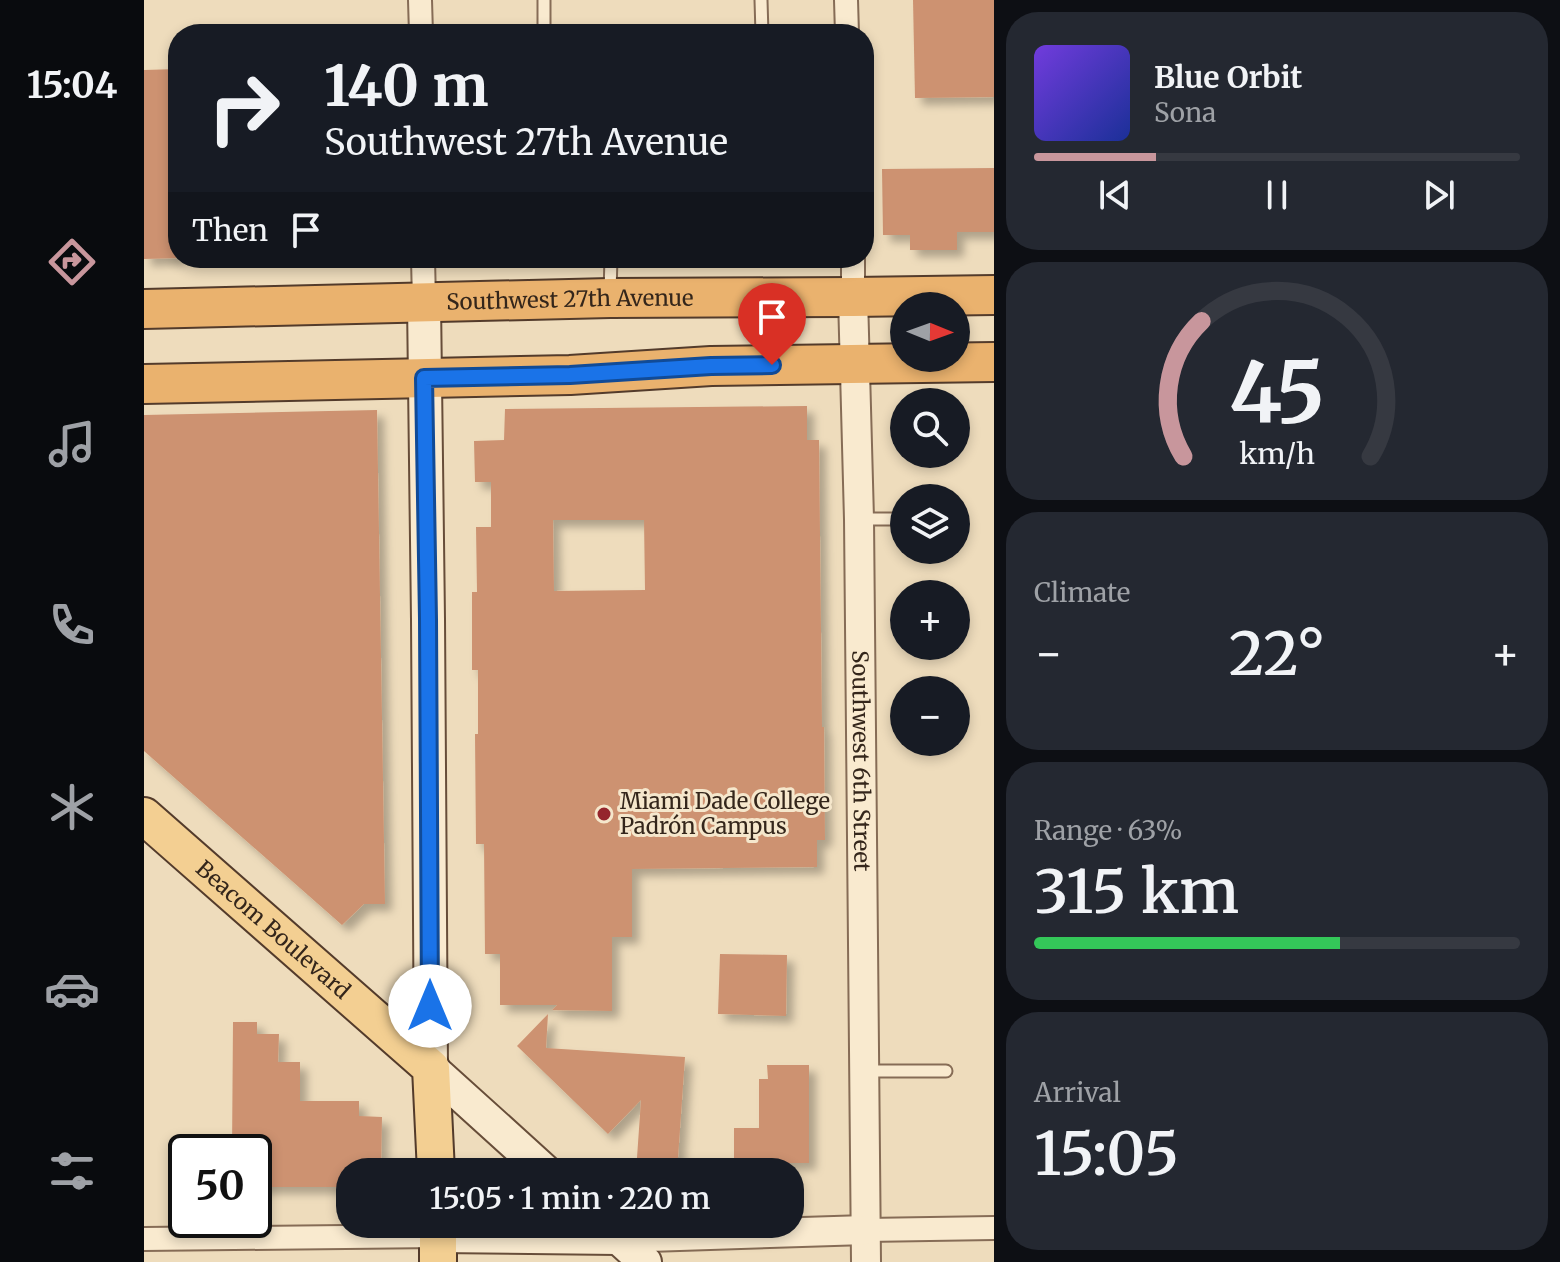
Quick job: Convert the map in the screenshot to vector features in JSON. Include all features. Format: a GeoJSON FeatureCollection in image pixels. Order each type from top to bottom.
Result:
{"type":"FeatureCollection","features":[{"type":"Feature","properties":{"kind":"highway","name":"Southwest 27th Avenue"},"geometry":{"type":"LineString","coordinates":[[144,309],[610,298],[994,295]]}},
{"type":"Feature","properties":{"kind":"highway"},"geometry":{"type":"LineString","coordinates":[[144,384],[570,375],[711,366],[994,362]]}},
{"type":"Feature","properties":{"kind":"main road"},"geometry":{"type":"LineString","coordinates":[[424,302],[431,1068],[435,1158]]}},
{"type":"Feature","properties":{"kind":"main road","name":"Beacom Boulevard"},"geometry":{"type":"LineString","coordinates":[[145,819],[531,1158]]}},
{"type":"Feature","properties":{"kind":"main road"},"geometry":{"type":"LineString","coordinates":[[438,1241],[490,1238]]}},
{"type":"Feature","properties":{"kind":"main road"},"geometry":{"type":"LineString","coordinates":[[618,1238],[645,1262]]}},
{"type":"Feature","properties":{"kind":"street"},"geometry":{"type":"LineString","coordinates":[[420,0],[421,24]]}},
{"type":"Feature","properties":{"kind":"street"},"geometry":{"type":"LineString","coordinates":[[846,0],[847,24]]}},
{"type":"Feature","properties":{"kind":"street"},"geometry":{"type":"LineString","coordinates":[[423,268],[424,302]]}},
{"type":"Feature","properties":{"kind":"street","name":"Southwest 6th Street"},"geometry":{"type":"LineString","coordinates":[[853,268],[859,519],[866,1262]]}},
{"type":"Feature","properties":{"kind":"street"},"geometry":{"type":"LineString","coordinates":[[804,1230],[994,1228]]}},
{"type":"Feature","properties":{"kind":"street"},"geometry":{"type":"LineString","coordinates":[[144,1239],[438,1241]]}},
{"type":"Feature","properties":{"kind":"lane"},"geometry":{"type":"LineString","coordinates":[[544,0],[544,24]]}},
{"type":"Feature","properties":{"kind":"lane"},"geometry":{"type":"LineString","coordinates":[[761,0],[762,24]]}},
{"type":"Feature","properties":{"kind":"lane"},"geometry":{"type":"LineString","coordinates":[[610,298],[611,268]]}},
{"type":"Feature","properties":{"kind":"lane"},"geometry":{"type":"LineString","coordinates":[[859,519],[890,519]]}},
{"type":"Feature","properties":{"kind":"lane"},"geometry":{"type":"LineString","coordinates":[[865,1071],[946,1071]]}},
{"type":"Feature","properties":{"kind":"building"},"geometry":{"type":"Polygon","coordinates":[[[913,0],[994,0],[994,97],[915,98],[913,0]]]}},
{"type":"Feature","properties":{"kind":"building"},"geometry":{"type":"Polygon","coordinates":[[[168,69],[168,258],[144,259],[144,70],[168,69]]]}},
{"type":"Feature","properties":{"kind":"building"},"geometry":{"type":"Polygon","coordinates":[[[994,168],[994,232],[957,232],[957,250],[910,250],[910,235],[883,235],[882,169],[994,168]]]}},
{"type":"Feature","properties":{"kind":"building"},"geometry":{"type":"Polygon","coordinates":[[[807,406],[807,440],[819,440],[825,840],[817,840],[817,867],[632,869],[632,937],[612,937],[612,1011],[552,1010],[557,1005],[500,1005],[500,954],[485,954],[484,844],[476,844],[478,670],[472,670],[472,592],[477,592],[476,527],[491,527],[491,482],[475,482],[474,441],[504,440],[505,409],[807,406]],[[553,520],[554,591],[645,590],[644,520],[553,520]]]}},
{"type":"Feature","properties":{"kind":"building"},"geometry":{"type":"Polygon","coordinates":[[[377,410],[385,904],[364,904],[342,925],[144,751],[144,415],[377,410]]]}},
{"type":"Feature","properties":{"kind":"building"},"geometry":{"type":"Polygon","coordinates":[[[720,954],[787,955],[786,1016],[718,1014],[720,954]]]}},
{"type":"Feature","properties":{"kind":"building"},"geometry":{"type":"Polygon","coordinates":[[[548,1014],[546,1048],[685,1057],[678,1158],[637,1158],[641,1100],[608,1134],[517,1046],[548,1014]]]}},
{"type":"Feature","properties":{"kind":"building"},"geometry":{"type":"Polygon","coordinates":[[[233,1022],[257,1022],[257,1034],[279,1034],[278,1062],[300,1062],[300,1101],[359,1101],[359,1116],[382,1117],[381,1158],[336,1158],[336,1187],[272,1187],[272,1134],[232,1134],[233,1022]]]}},
{"type":"Feature","properties":{"kind":"building"},"geometry":{"type":"Polygon","coordinates":[[[767,1065],[809,1065],[809,1163],[804,1163],[804,1158],[734,1158],[734,1128],[759,1128],[759,1079],[768,1079],[767,1065]]]}},
{"type":"Feature","properties":{"kind":"place","name":"Miami Dade College Padrón Campus"},"geometry":{"type":"Point","coordinates":[604,814]}},
{"type":"Feature","properties":{"kind":"route"},"geometry":{"type":"LineString","coordinates":[[430,1006],[424,378],[570,375],[772,365]]}}]}
